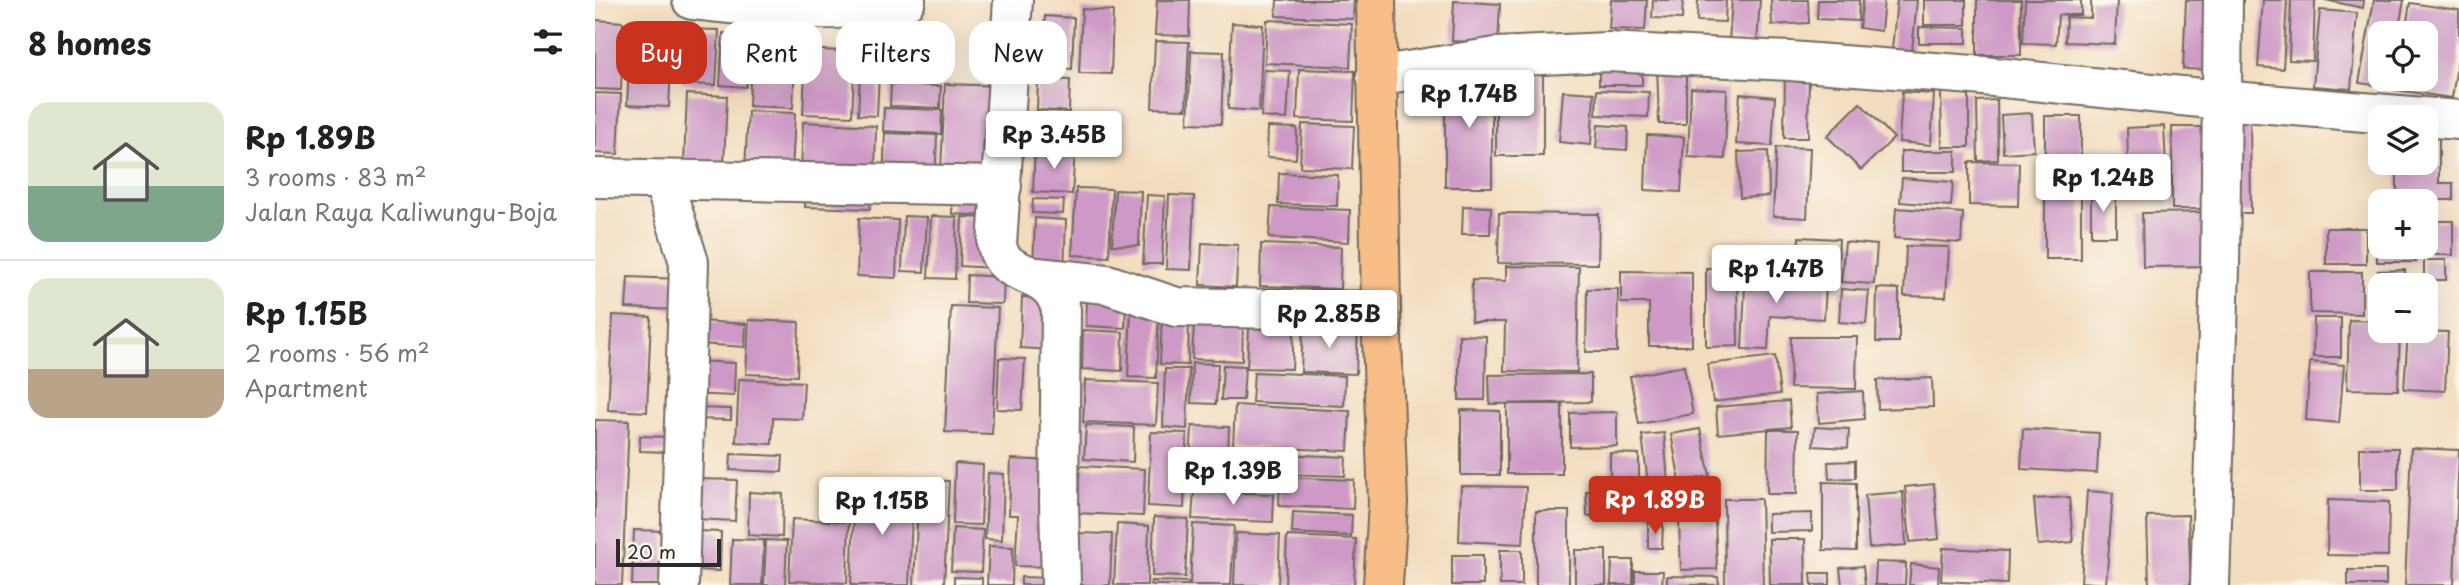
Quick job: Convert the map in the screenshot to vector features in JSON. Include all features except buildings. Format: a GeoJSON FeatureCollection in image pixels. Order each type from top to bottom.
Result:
{"type":"FeatureCollection","features":[{"type":"Feature","properties":{"kind":"main road"},"geometry":{"type":"LineString","coordinates":[[1376,0],[1381,311],[1388,503],[1383,585]]}},
{"type":"Feature","properties":{"kind":"street"},"geometry":{"type":"LineString","coordinates":[[692,0],[753,7],[822,8],[891,4],[906,0]]}},
{"type":"Feature","properties":{"kind":"street"},"geometry":{"type":"LineString","coordinates":[[1013,0],[997,245],[1000,258],[1015,270],[1038,277],[1107,284],[1175,307],[1381,311]]}},
{"type":"Feature","properties":{"kind":"street"},"geometry":{"type":"LineString","coordinates":[[2210,585],[2220,268],[2223,0]]}},
{"type":"Feature","properties":{"kind":"street"},"geometry":{"type":"LineString","coordinates":[[1376,76],[1496,57],[1608,52],[1868,67],[2459,120]]}},
{"type":"Feature","properties":{"kind":"street"},"geometry":{"type":"LineString","coordinates":[[595,178],[1002,186]]}},
{"type":"Feature","properties":{"kind":"street"},"geometry":{"type":"LineString","coordinates":[[663,180],[689,262],[679,585]]}},
{"type":"Feature","properties":{"kind":"street"},"geometry":{"type":"LineString","coordinates":[[1038,277],[1058,296],[1061,310],[1061,585]]}}]}
